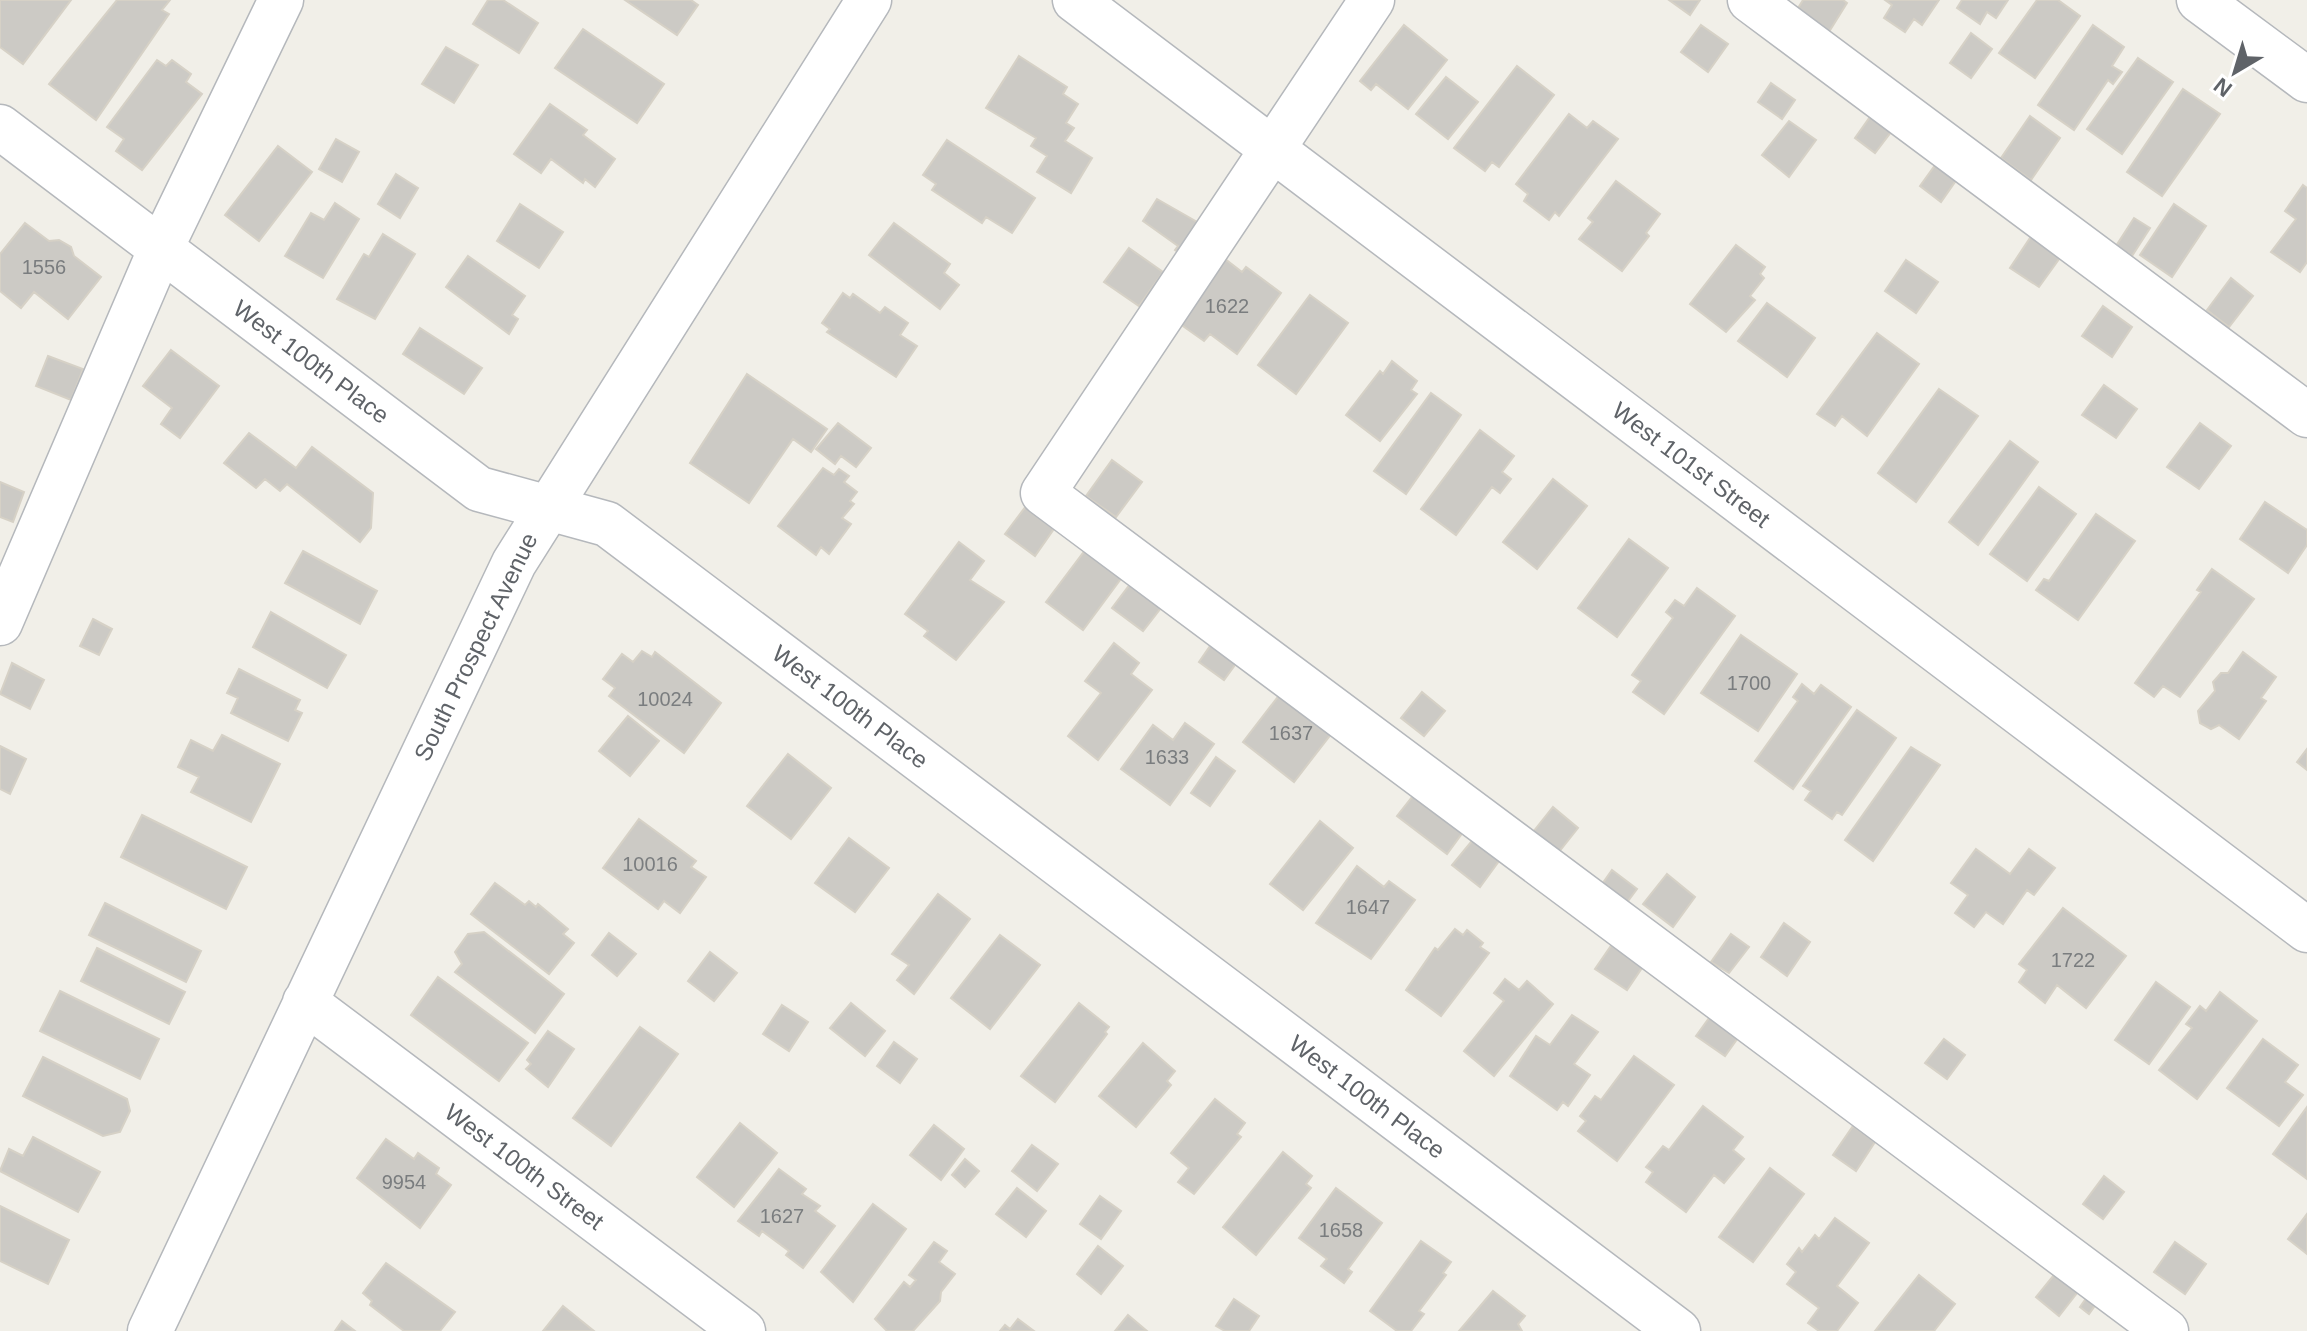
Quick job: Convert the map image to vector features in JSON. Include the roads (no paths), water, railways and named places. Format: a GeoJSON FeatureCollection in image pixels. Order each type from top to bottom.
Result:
{"type":"FeatureCollection","features":[{"type":"Feature","properties":{"kind":"street"},"geometry":{"type":"LineString","coordinates":[[0,623],[161,248],[281,0]]}},
{"type":"Feature","properties":{"kind":"street","name":"South Prospect Avenue"},"geometry":{"type":"LineString","coordinates":[[150,1331],[514,563],[869,0]]}},
{"type":"Feature","properties":{"kind":"street","name":"West 101st Street"},"geometry":{"type":"LineString","coordinates":[[1075,0],[2307,930]]}},
{"type":"Feature","properties":{"kind":"street"},"geometry":{"type":"LineString","coordinates":[[1372,0],[1043,493],[2166,1331]]}},
{"type":"Feature","properties":{"kind":"street"},"geometry":{"type":"LineString","coordinates":[[1750,0],[2307,415]]}},
{"type":"Feature","properties":{"kind":"street"},"geometry":{"type":"LineString","coordinates":[[2199,0],[2307,80]]}},
{"type":"Feature","properties":{"kind":"street","name":"West 100th Place"},"geometry":{"type":"LineString","coordinates":[[0,127],[479,489],[607,524],[1678,1331]]}},
{"type":"Feature","properties":{"kind":"street","name":"West 100th Street"},"geometry":{"type":"LineString","coordinates":[[305,1002],[743,1331]]}}]}
